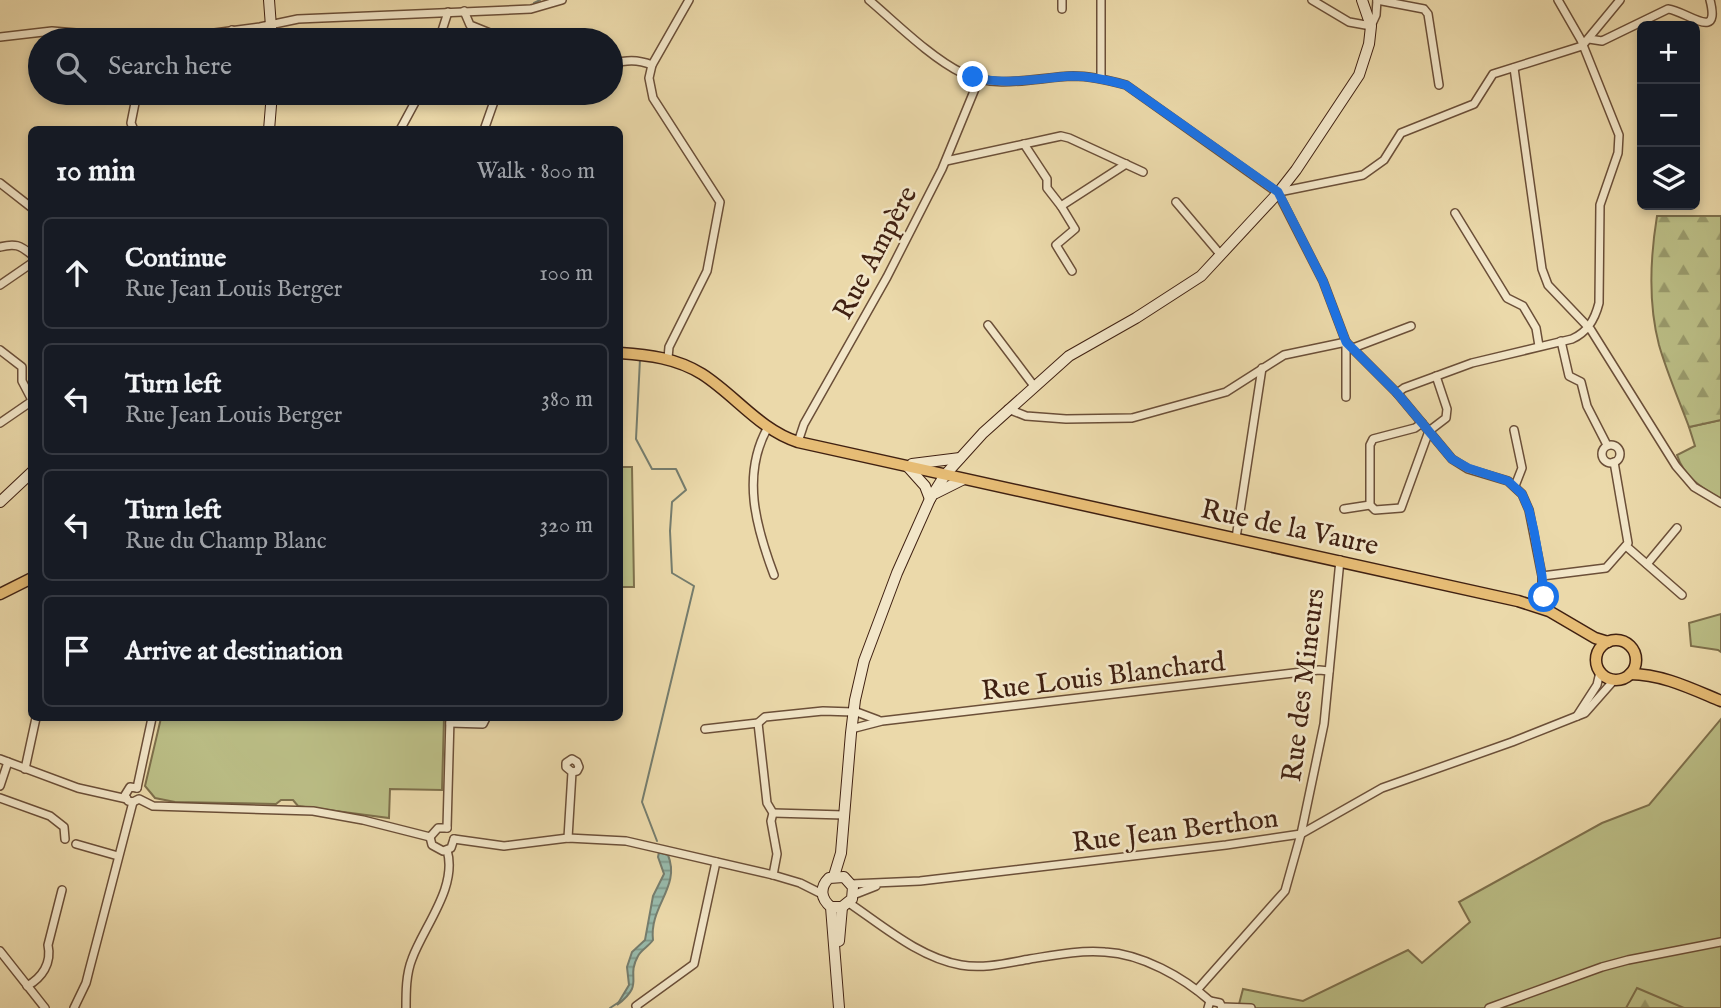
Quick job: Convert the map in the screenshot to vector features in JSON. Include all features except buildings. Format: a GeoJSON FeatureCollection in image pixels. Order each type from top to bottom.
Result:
{"type":"FeatureCollection","features":[{"type":"Feature","properties":{"kind":"main road"},"geometry":{"type":"LineString","coordinates":[[268,0],[271,28]]}},
{"type":"Feature","properties":{"kind":"main road"},"geometry":{"type":"LineString","coordinates":[[839,1008],[838,984],[844,903],[838,880],[854,711],[864,662],[877,623],[931,497],[945,475],[1008,409],[1069,356],[1136,318],[1201,276],[1278,192],[1296,170],[1359,75],[1369,44],[1371,26],[1362,0]]}},
{"type":"Feature","properties":{"kind":"main road"},"geometry":{"type":"LineString","coordinates":[[270,126],[271,105]]}},
{"type":"Feature","properties":{"kind":"main road"},"geometry":{"type":"LineString","coordinates":[[623,353],[667,358],[701,373],[768,427],[798,442],[904,466],[960,458]]}},
{"type":"Feature","properties":{"kind":"main road"},"geometry":{"type":"LineString","coordinates":[[904,466],[925,486],[931,497]]}},
{"type":"Feature","properties":{"kind":"main road","name":"Rue de la Vaure"},"geometry":{"type":"LineString","coordinates":[[904,466],[1340,560],[1542,608],[1595,638],[1608,642]]}},
{"type":"Feature","properties":{"kind":"main road"},"geometry":{"type":"LineString","coordinates":[[0,502],[28,476]]}},
{"type":"Feature","properties":{"kind":"main road"},"geometry":{"type":"LineString","coordinates":[[931,497],[964,479]]}},
{"type":"Feature","properties":{"kind":"main road"},"geometry":{"type":"LineString","coordinates":[[0,594],[28,580]]}},
{"type":"Feature","properties":{"kind":"main road"},"geometry":{"type":"LineString","coordinates":[[1579,628],[1597,655],[1600,672],[1615,679],[1630,674],[1664,678],[1721,701]]}},
{"type":"Feature","properties":{"kind":"main road"},"geometry":{"type":"LineString","coordinates":[[1597,655],[1608,642],[1614,640],[1625,643],[1633,649],[1636,659],[1630,674]]}},
{"type":"Feature","properties":{"kind":"main road"},"geometry":{"type":"LineString","coordinates":[[1636,659],[1664,678]]}},
{"type":"Feature","properties":{"kind":"main road"},"geometry":{"type":"LineString","coordinates":[[838,880],[822,894],[824,900],[844,903]]}},
{"type":"Feature","properties":{"kind":"street"},"geometry":{"type":"LineString","coordinates":[[245,28],[298,19],[531,9],[562,0]]}},
{"type":"Feature","properties":{"kind":"street"},"geometry":{"type":"LineString","coordinates":[[667,358],[669,347],[707,271],[720,202],[653,98],[649,78],[652,65],[689,0]]}},
{"type":"Feature","properties":{"kind":"street"},"geometry":{"type":"LineString","coordinates":[[869,0],[940,59],[962,73],[979,79],[1021,82],[1073,76],[1101,78],[1126,85],[1278,192],[1323,281],[1346,342],[1346,397]]}},
{"type":"Feature","properties":{"kind":"street"},"geometry":{"type":"LineString","coordinates":[[1062,0],[1062,9]]}},
{"type":"Feature","properties":{"kind":"street"},"geometry":{"type":"LineString","coordinates":[[1101,0],[1101,78]]}},
{"type":"Feature","properties":{"kind":"street"},"geometry":{"type":"LineString","coordinates":[[1312,0],[1349,22],[1371,26],[1376,15],[1377,0],[1424,9],[1428,14],[1439,85]]}},
{"type":"Feature","properties":{"kind":"street"},"geometry":{"type":"LineString","coordinates":[[1397,393],[1472,363],[1578,336],[1595,317],[1599,303],[1600,205],[1620,140],[1615,120],[1558,0]]}},
{"type":"Feature","properties":{"kind":"street"},"geometry":{"type":"LineString","coordinates":[[1278,192],[1363,175],[1384,160],[1401,134],[1474,104],[1493,74],[1582,46],[1620,0]]}},
{"type":"Feature","properties":{"kind":"street"},"geometry":{"type":"LineString","coordinates":[[1668,9],[1669,0]]}},
{"type":"Feature","properties":{"kind":"street"},"geometry":{"type":"LineString","coordinates":[[1589,39],[1602,41],[1668,9],[1678,10],[1703,24],[1712,20],[1714,12],[1710,0]]}},
{"type":"Feature","properties":{"kind":"street"},"geometry":{"type":"LineString","coordinates":[[464,11],[470,25],[477,28]]}},
{"type":"Feature","properties":{"kind":"street"},"geometry":{"type":"LineString","coordinates":[[443,28],[448,12]]}},
{"type":"Feature","properties":{"kind":"street"},"geometry":{"type":"LineString","coordinates":[[0,37],[28,34]]}},
{"type":"Feature","properties":{"kind":"street"},"geometry":{"type":"LineString","coordinates":[[623,61],[641,61],[652,65]]}},
{"type":"Feature","properties":{"kind":"street"},"geometry":{"type":"LineString","coordinates":[[1514,68],[1542,269],[1548,285],[1588,327],[1676,466],[1694,487],[1721,503]]}},
{"type":"Feature","properties":{"kind":"street","name":"Rue Ampère"},"geometry":{"type":"LineString","coordinates":[[798,442],[804,424],[883,285],[946,161],[979,79]]}},
{"type":"Feature","properties":{"kind":"street"},"geometry":{"type":"LineString","coordinates":[[132,126],[134,105]]}},
{"type":"Feature","properties":{"kind":"street"},"geometry":{"type":"LineString","coordinates":[[402,126],[414,105]]}},
{"type":"Feature","properties":{"kind":"street"},"geometry":{"type":"LineString","coordinates":[[485,126],[493,105]]}},
{"type":"Feature","properties":{"kind":"street"},"geometry":{"type":"LineString","coordinates":[[946,161],[1060,136],[1143,172]]}},
{"type":"Feature","properties":{"kind":"street"},"geometry":{"type":"LineString","coordinates":[[1024,144],[1047,179],[1047,188],[1075,229],[1056,245],[1072,271]]}},
{"type":"Feature","properties":{"kind":"street"},"geometry":{"type":"LineString","coordinates":[[1060,206],[1126,164]]}},
{"type":"Feature","properties":{"kind":"street"},"geometry":{"type":"LineString","coordinates":[[0,183],[28,205]]}},
{"type":"Feature","properties":{"kind":"street"},"geometry":{"type":"LineString","coordinates":[[1176,202],[1220,254]]}},
{"type":"Feature","properties":{"kind":"street"},"geometry":{"type":"LineString","coordinates":[[1455,213],[1507,298],[1523,306],[1536,328],[1539,346]]}},
{"type":"Feature","properties":{"kind":"street"},"geometry":{"type":"LineString","coordinates":[[0,247],[21,245],[28,251]]}},
{"type":"Feature","properties":{"kind":"street"},"geometry":{"type":"LineString","coordinates":[[0,285],[28,266]]}},
{"type":"Feature","properties":{"kind":"street"},"geometry":{"type":"LineString","coordinates":[[988,325],[1034,387]]}},
{"type":"Feature","properties":{"kind":"street"},"geometry":{"type":"LineString","coordinates":[[1353,348],[1411,326]]}},
{"type":"Feature","properties":{"kind":"street"},"geometry":{"type":"LineString","coordinates":[[1561,341],[1569,376],[1580,382],[1587,406],[1607,445]]}},
{"type":"Feature","properties":{"kind":"street"},"geometry":{"type":"LineString","coordinates":[[1008,409],[1026,416],[1066,419],[1132,418],[1226,392],[1284,355],[1346,342],[1397,393],[1443,449],[1460,464],[1515,485],[1522,494],[1529,510],[1542,576],[1542,608]]}},
{"type":"Feature","properties":{"kind":"street"},"geometry":{"type":"LineString","coordinates":[[0,350],[22,367],[22,381],[28,393]]}},
{"type":"Feature","properties":{"kind":"street"},"geometry":{"type":"LineString","coordinates":[[1236,538],[1262,368]]}},
{"type":"Feature","properties":{"kind":"street"},"geometry":{"type":"LineString","coordinates":[[1422,423],[1415,428],[1373,439],[1370,445],[1370,505],[1375,510],[1401,508],[1429,431],[1443,421],[1447,413],[1436,376]]}},
{"type":"Feature","properties":{"kind":"street"},"geometry":{"type":"LineString","coordinates":[[0,423],[28,404]]}},
{"type":"Feature","properties":{"kind":"street"},"geometry":{"type":"LineString","coordinates":[[768,427],[763,436],[752,481],[759,535],[774,575]]}},
{"type":"Feature","properties":{"kind":"street"},"geometry":{"type":"LineString","coordinates":[[1514,430],[1522,468],[1515,485]]}},
{"type":"Feature","properties":{"kind":"street"},"geometry":{"type":"LineString","coordinates":[[1607,445],[1615,446],[1619,451],[1619,457],[1614,462]]}},
{"type":"Feature","properties":{"kind":"street"},"geometry":{"type":"LineString","coordinates":[[1607,445],[1602,456],[1605,460],[1614,462]]}},
{"type":"Feature","properties":{"kind":"street"},"geometry":{"type":"LineString","coordinates":[[1542,576],[1606,568],[1628,543],[1614,462]]}},
{"type":"Feature","properties":{"kind":"street"},"geometry":{"type":"LineString","coordinates":[[1344,509],[1370,505]]}},
{"type":"Feature","properties":{"kind":"street"},"geometry":{"type":"LineString","coordinates":[[1647,564],[1678,528]]}},
{"type":"Feature","properties":{"kind":"street"},"geometry":{"type":"LineString","coordinates":[[1626,546],[1682,595]]}},
{"type":"Feature","properties":{"kind":"street","name":"Rue des Mineurs"},"geometry":{"type":"LineString","coordinates":[[1198,990],[1285,891],[1301,834],[1324,724],[1340,560]]}},
{"type":"Feature","properties":{"kind":"street","name":"Rue Louis Blanchard"},"geometry":{"type":"LineString","coordinates":[[851,729],[882,721],[1136,690],[1329,671]]}},
{"type":"Feature","properties":{"kind":"street"},"geometry":{"type":"LineString","coordinates":[[1576,716],[1593,692],[1600,672]]}},
{"type":"Feature","properties":{"kind":"street","name":"Rue Jean Berthon"},"geometry":{"type":"LineString","coordinates":[[880,884],[1301,834],[1375,791],[1511,743],[1576,716],[1588,710],[1615,679]]}},
{"type":"Feature","properties":{"kind":"street","name":"Rue Louis Blanchard"},"geometry":{"type":"LineString","coordinates":[[705,729],[758,723],[765,717],[823,711],[854,711],[872,720],[882,721]]}},
{"type":"Feature","properties":{"kind":"street"},"geometry":{"type":"LineString","coordinates":[[25,769],[35,721]]}},
{"type":"Feature","properties":{"kind":"street"},"geometry":{"type":"LineString","coordinates":[[74,1008],[86,983],[133,800],[141,794],[137,788],[151,721]]}},
{"type":"Feature","properties":{"kind":"street"},"geometry":{"type":"LineString","coordinates":[[447,828],[450,721]]}},
{"type":"Feature","properties":{"kind":"street"},"geometry":{"type":"LineString","coordinates":[[458,721],[483,724],[484,721]]}},
{"type":"Feature","properties":{"kind":"street"},"geometry":{"type":"LineString","coordinates":[[758,723],[767,803],[774,813]]}},
{"type":"Feature","properties":{"kind":"street"},"geometry":{"type":"LineString","coordinates":[[0,786],[4,761],[78,788],[153,806],[313,811],[430,837]]}},
{"type":"Feature","properties":{"kind":"street"},"geometry":{"type":"LineString","coordinates":[[569,838],[572,772]]}},
{"type":"Feature","properties":{"kind":"street"},"geometry":{"type":"LineString","coordinates":[[133,800],[125,794],[128,788],[137,788]]}},
{"type":"Feature","properties":{"kind":"street"},"geometry":{"type":"LineString","coordinates":[[0,798],[50,816],[64,827],[65,839]]}},
{"type":"Feature","properties":{"kind":"street"},"geometry":{"type":"LineString","coordinates":[[774,813],[844,815]]}},
{"type":"Feature","properties":{"kind":"street"},"geometry":{"type":"LineString","coordinates":[[773,875],[776,855],[771,821],[774,813]]}},
{"type":"Feature","properties":{"kind":"street"},"geometry":{"type":"LineString","coordinates":[[438,828],[447,828],[454,839],[447,850],[435,849],[430,837],[438,828]]}},
{"type":"Feature","properties":{"kind":"street"},"geometry":{"type":"LineString","coordinates":[[454,839],[504,846],[569,838],[626,841],[773,875],[800,883],[822,894]]}},
{"type":"Feature","properties":{"kind":"street"},"geometry":{"type":"LineString","coordinates":[[75,844],[118,856]]}},
{"type":"Feature","properties":{"kind":"street"},"geometry":{"type":"LineString","coordinates":[[406,1008],[406,989],[412,959],[438,907],[451,862],[447,850]]}},
{"type":"Feature","properties":{"kind":"street"},"geometry":{"type":"LineString","coordinates":[[636,1008],[694,964],[716,862]]}},
{"type":"Feature","properties":{"kind":"street"},"geometry":{"type":"LineString","coordinates":[[800,883],[838,880],[880,884]]}},
{"type":"Feature","properties":{"kind":"street"},"geometry":{"type":"LineString","coordinates":[[844,903],[880,884]]}},
{"type":"Feature","properties":{"kind":"street"},"geometry":{"type":"LineString","coordinates":[[27,986],[38,980],[45,971],[50,950],[48,945],[62,890]]}},
{"type":"Feature","properties":{"kind":"street"},"geometry":{"type":"LineString","coordinates":[[844,903],[910,944],[955,964],[998,965],[1074,952],[1105,952],[1138,959],[1198,990],[1209,1005],[1220,1003],[1222,1008],[1251,1008]]}},
{"type":"Feature","properties":{"kind":"street"},"geometry":{"type":"LineString","coordinates":[[1489,1008],[1602,967],[1721,942]]}},
{"type":"Feature","properties":{"kind":"street"},"geometry":{"type":"LineString","coordinates":[[0,951],[45,1008]]}},
{"type":"Feature","properties":{"kind":"green space"},"geometry":{"type":"Polygon","coordinates":[[[1657,216],[1721,216],[1721,420],[1689,427],[1662,355],[1655,329],[1652,297],[1657,216]]]}},
{"type":"Feature","properties":{"kind":"green space"},"geometry":{"type":"Polygon","coordinates":[[[1721,420],[1721,499],[1689,476],[1677,455],[1695,446],[1689,427],[1721,420]]]}},
{"type":"Feature","properties":{"kind":"green space"},"geometry":{"type":"Polygon","coordinates":[[[623,467],[632,467],[634,587],[623,587],[623,467]]]}},
{"type":"Feature","properties":{"kind":"green space"},"geometry":{"type":"Polygon","coordinates":[[[1721,614],[1721,652],[1691,646],[1689,623],[1721,614]]]}},
{"type":"Feature","properties":{"kind":"green space"},"geometry":{"type":"Polygon","coordinates":[[[1721,719],[1721,1008],[1238,1008],[1243,989],[1303,1001],[1408,950],[1422,963],[1470,922],[1459,902],[1602,823],[1649,805],[1721,719]]]}},
{"type":"Feature","properties":{"kind":"green space"},"geometry":{"type":"Polygon","coordinates":[[[160,721],[444,721],[442,790],[390,789],[389,818],[298,806],[293,800],[281,800],[276,804],[175,802],[155,798],[145,786],[160,721]]]}},
{"type":"Feature","properties":{"kind":"green space"},"geometry":{"type":"Polygon","coordinates":[[[1637,988],[1684,1008],[1626,1008],[1637,988]]]}},
{"type":"Feature","properties":{"kind":"shaded area"},"geometry":{"type":"Polygon","coordinates":[[[659,852],[668,855],[671,877],[655,917],[653,940],[638,956],[633,970],[631,991],[617,1005],[629,985],[627,967],[632,952],[645,940],[653,896],[664,874],[659,852]]]}},
{"type":"Feature","properties":{"kind":"waterway"},"geometry":{"type":"LineString","coordinates":[[534,3],[540,0]]}},
{"type":"Feature","properties":{"kind":"waterway"},"geometry":{"type":"LineString","coordinates":[[640,359],[636,439],[652,469],[676,469],[686,490],[672,502],[672,573],[694,586],[642,802],[657,841]]}},
{"type":"Feature","properties":{"kind":"waterway"},"geometry":{"type":"LineString","coordinates":[[610,1008],[619,1002]]}},
{"type":"Feature","properties":{"kind":"route"},"geometry":{"type":"LineString","coordinates":[[973,77],[1021,82],[1073,76],[1096,77],[1126,85],[1278,192],[1323,281],[1346,342],[1397,393],[1452,459],[1468,468],[1508,481],[1522,494],[1534,531],[1544,597]]}}]}
